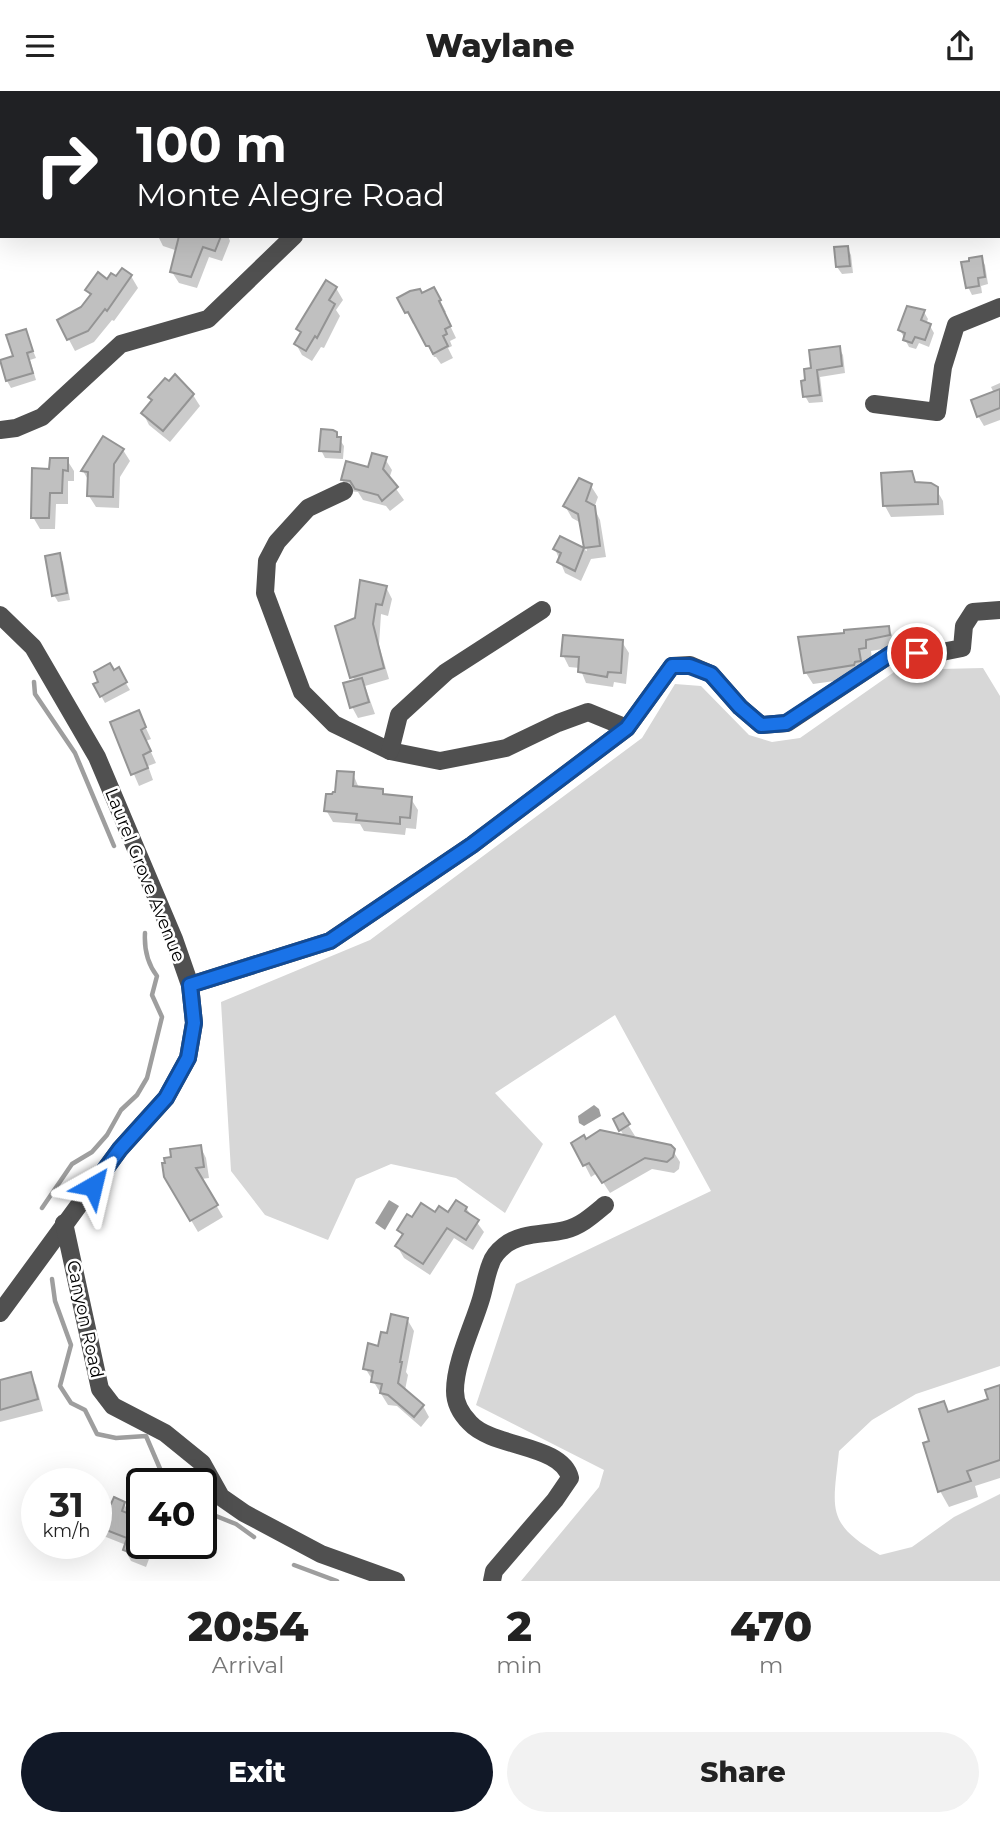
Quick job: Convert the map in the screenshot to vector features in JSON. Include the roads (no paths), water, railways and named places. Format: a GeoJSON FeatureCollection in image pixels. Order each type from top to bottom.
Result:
{"type":"FeatureCollection","features":[{"type":"Feature","properties":{"kind":"street"},"geometry":{"type":"LineString","coordinates":[[0,430],[16,428],[42,417],[121,344],[208,319],[292,238]]}},
{"type":"Feature","properties":{"kind":"street"},"geometry":{"type":"LineString","coordinates":[[874,404],[937,412],[943,367],[956,324],[1000,307]]}},
{"type":"Feature","properties":{"kind":"street"},"geometry":{"type":"LineString","coordinates":[[344,491],[308,508],[277,542],[267,561],[265,593],[302,692],[334,724],[390,751],[440,761],[506,748],[588,712],[627,728]]}},
{"type":"Feature","properties":{"kind":"street"},"geometry":{"type":"LineString","coordinates":[[390,751],[399,715],[446,672],[542,610]]}},
{"type":"Feature","properties":{"kind":"street"},"geometry":{"type":"LineString","coordinates":[[190,985],[330,941],[472,845],[627,728],[672,666],[690,666],[711,674],[740,707],[761,725],[786,723],[891,654],[942,652],[962,648],[964,626],[973,612],[1000,610]]}},
{"type":"Feature","properties":{"kind":"street","name":"Laurel Grove Avenue"},"geometry":{"type":"LineString","coordinates":[[0,615],[33,647],[97,757],[174,939],[190,985],[194,1023],[188,1058],[166,1098],[120,1149],[0,1313]]}},
{"type":"Feature","properties":{"kind":"street"},"geometry":{"type":"LineString","coordinates":[[492,1581],[494,1571],[555,1500],[570,1478],[562,1464],[549,1456],[485,1434],[472,1425],[457,1406],[457,1374],[483,1294],[486,1276],[493,1259],[503,1246],[526,1236],[578,1226],[605,1205]]}},
{"type":"Feature","properties":{"kind":"street","name":"Canyon Road"},"geometry":{"type":"LineString","coordinates":[[65,1223],[100,1389],[113,1406],[165,1433],[202,1463],[221,1497],[244,1513],[321,1553],[396,1581]]}},
{"type":"Feature","properties":{"kind":"waterway"},"geometry":{"type":"LineString","coordinates":[[34,682],[35,694],[75,753],[114,846]]}},
{"type":"Feature","properties":{"kind":"waterway"},"geometry":{"type":"LineString","coordinates":[[42,1208],[72,1164],[92,1152],[107,1135],[121,1110],[137,1095],[147,1078],[162,1017],[152,995],[157,976],[147,956],[145,933]]}},
{"type":"Feature","properties":{"kind":"waterway"},"geometry":{"type":"LineString","coordinates":[[52,1279],[55,1301],[71,1345],[60,1386],[71,1403],[85,1410],[97,1434],[116,1438],[146,1436],[160,1468]]}},
{"type":"Feature","properties":{"kind":"waterway"},"geometry":{"type":"LineString","coordinates":[[217,1516],[236,1524],[254,1537]]}},
{"type":"Feature","properties":{"kind":"waterway"},"geometry":{"type":"LineString","coordinates":[[294,1565],[337,1581]]}}]}
